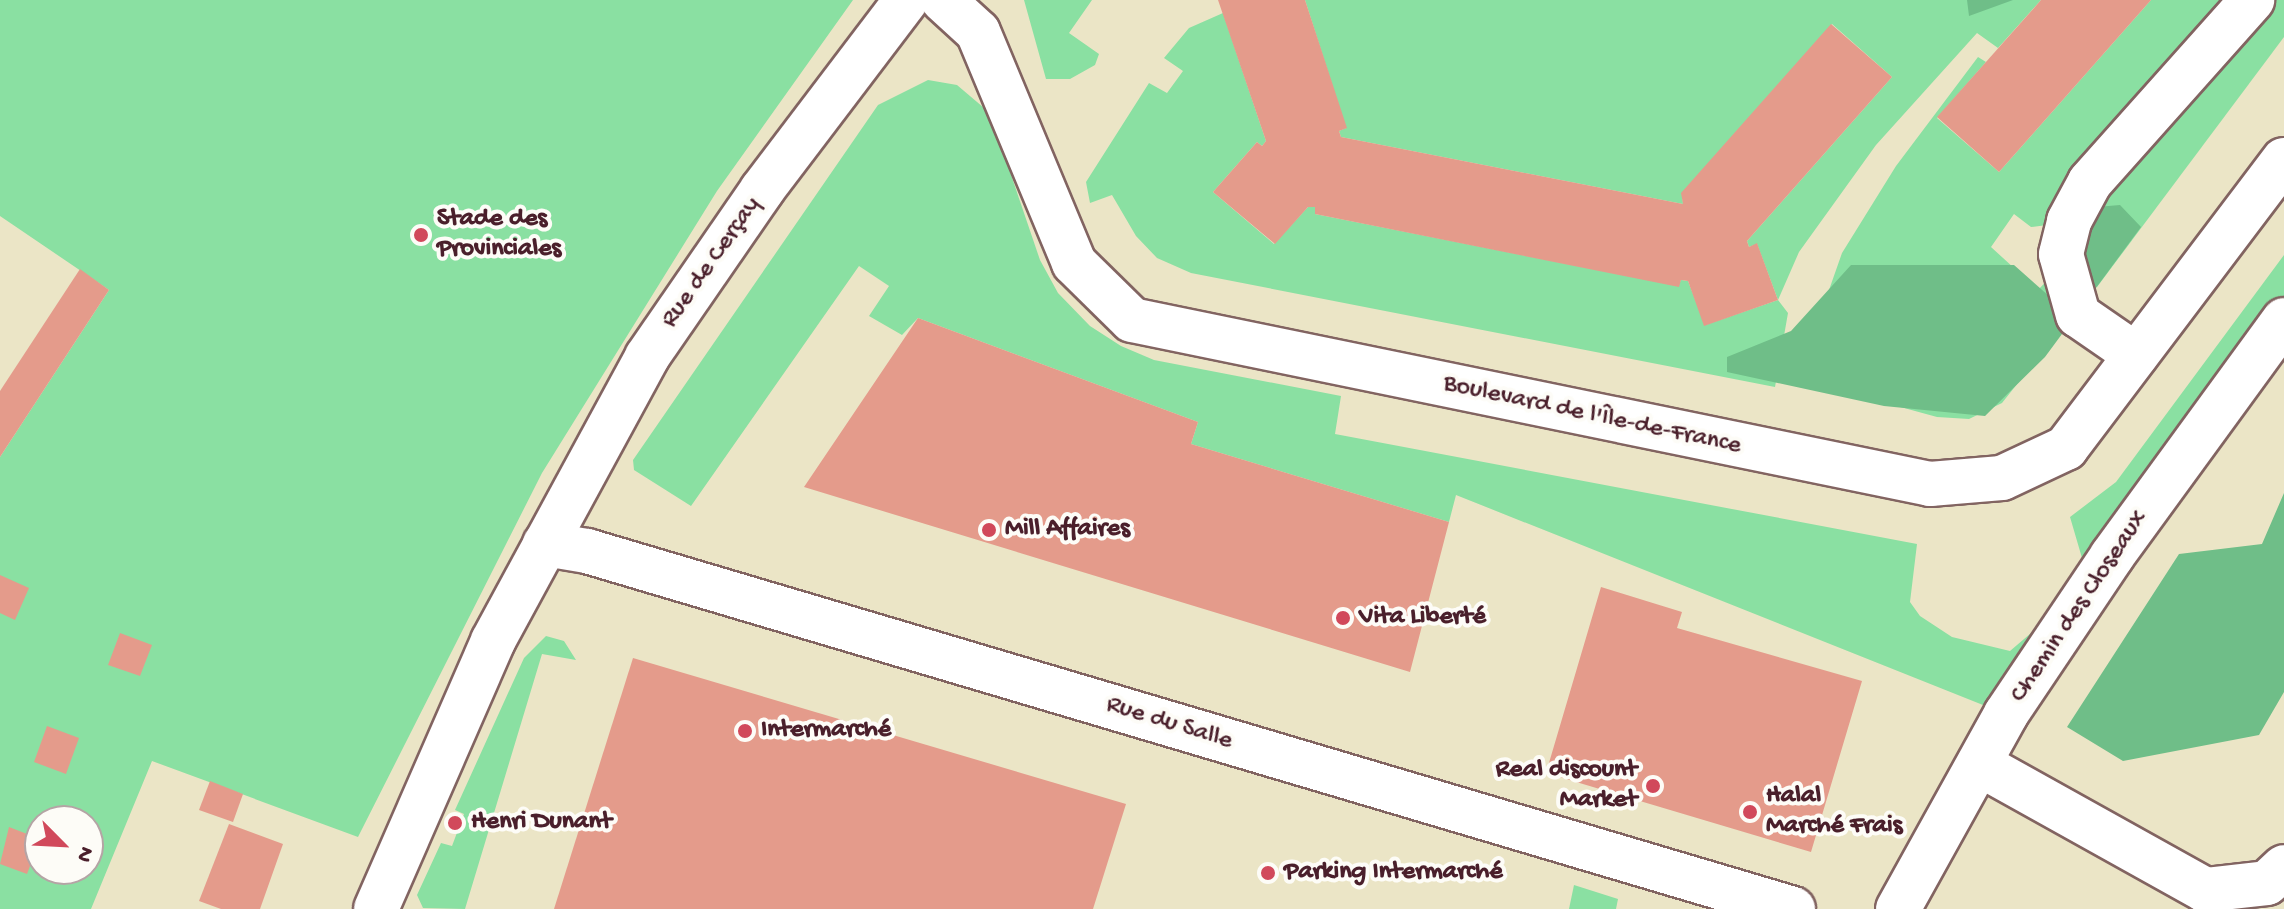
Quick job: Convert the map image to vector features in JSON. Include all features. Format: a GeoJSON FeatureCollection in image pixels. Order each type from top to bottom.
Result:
{"type":"FeatureCollection","features":[{"type":"Feature","properties":{"kind":"street","name":"Rue de Cerçay"},"geometry":{"type":"LineString","coordinates":[[376,909],[493,641],[647,357],[762,190],[906,0]]}},
{"type":"Feature","properties":{"kind":"street","name":"Boulevard de l'Île-de-France"},"geometry":{"type":"LineString","coordinates":[[943,0],[978,32],[1074,263],[1132,320],[1930,484],[2002,478],[2066,448],[2284,160]]}},
{"type":"Feature","properties":{"kind":"street"},"geometry":{"type":"LineString","coordinates":[[2136,355],[2078,315],[2061,254],[2069,221],[2090,182],[2252,0]]}},
{"type":"Feature","properties":{"kind":"street","name":"Chemin des Closeaux"},"geometry":{"type":"LineString","coordinates":[[1898,909],[1979,764],[2112,556],[2284,320]]}},
{"type":"Feature","properties":{"kind":"street","name":"Rue du Salle"},"geometry":{"type":"LineString","coordinates":[[545,544],[587,551],[1793,909]]}},
{"type":"Feature","properties":{"kind":"street"},"geometry":{"type":"LineString","coordinates":[[1979,764],[2205,890],[2267,883],[2284,867]]}},
{"type":"Feature","properties":{"kind":"green space"},"geometry":{"type":"Polygon","coordinates":[[[0,0],[853,0],[717,191],[542,473],[358,837],[152,761],[104,877],[104,805],[24,805],[24,885],[101,885],[91,909],[0,909],[0,457],[109,290],[0,216],[0,0]]]}},
{"type":"Feature","properties":{"kind":"green space"},"geometry":{"type":"Polygon","coordinates":[[[1024,0],[1092,0],[1069,33],[1099,54],[1095,65],[1070,79],[1046,79],[1024,0]]]}},
{"type":"Feature","properties":{"kind":"green space"},"geometry":{"type":"Polygon","coordinates":[[[1305,0],[2041,0],[1998,48],[1977,33],[1876,145],[1799,252],[1778,300],[1757,244],[1749,247],[1747,241],[1892,77],[1832,24],[1682,193],[1683,204],[1341,137],[1339,131],[1346,128],[1305,0]]]}},
{"type":"Feature","properties":{"kind":"green space"},"geometry":{"type":"Polygon","coordinates":[[[1967,0],[2013,0],[1969,16],[1967,0]]]}},
{"type":"Feature","properties":{"kind":"green space"},"geometry":{"type":"Polygon","coordinates":[[[2151,0],[2233,0],[2055,224],[2031,227],[2014,214],[1991,247],[2038,290],[2056,271],[2067,321],[2002,403],[1969,419],[1937,417],[1809,382],[1816,327],[1842,253],[1896,166],[1978,57],[1986,62],[1937,118],[1999,172],[2151,0]]]}},
{"type":"Feature","properties":{"kind":"green space"},"geometry":{"type":"Polygon","coordinates":[[[2272,0],[2284,0],[2284,37],[2097,287],[2095,200],[2272,0]]]}},
{"type":"Feature","properties":{"kind":"green space"},"geometry":{"type":"Polygon","coordinates":[[[1223,13],[1266,141],[1262,146],[1257,142],[1213,192],[1274,244],[1308,207],[1315,207],[1315,214],[1678,286],[1681,280],[1688,281],[1705,325],[1778,300],[1788,313],[1775,387],[1191,273],[1157,258],[1136,236],[1112,195],[1090,203],[1086,182],[1149,83],[1167,93],[1183,71],[1164,58],[1189,28],[1223,13]]]}},
{"type":"Feature","properties":{"kind":"green space"},"geometry":{"type":"Polygon","coordinates":[[[928,80],[957,85],[990,113],[1040,260],[1058,293],[1090,326],[1121,346],[1154,360],[1341,396],[1335,434],[1917,544],[1910,602],[1920,616],[1952,637],[2010,651],[2044,622],[2082,558],[2070,517],[2116,482],[2284,255],[2284,296],[1988,707],[1456,495],[1449,522],[1191,444],[1198,422],[918,318],[902,335],[869,316],[889,286],[859,266],[691,506],[634,470],[633,460],[878,105],[928,80]]]}},
{"type":"Feature","properties":{"kind":"green space"},"geometry":{"type":"Polygon","coordinates":[[[2120,205],[2141,227],[2045,357],[1985,416],[1884,406],[1727,372],[1727,357],[1791,331],[1851,265],[2014,265],[2050,297],[2085,208],[2120,205]]]}},
{"type":"Feature","properties":{"kind":"green space"},"geometry":{"type":"Polygon","coordinates":[[[2284,493],[2284,692],[2259,735],[2123,761],[2067,727],[2179,554],[2262,544],[2284,493]]]}},
{"type":"Feature","properties":{"kind":"green space"},"geometry":{"type":"Polygon","coordinates":[[[546,636],[564,641],[576,660],[542,654],[465,909],[423,908],[417,895],[441,843],[452,846],[464,814],[455,810],[524,658],[546,636]]]}},
{"type":"Feature","properties":{"kind":"green space"},"geometry":{"type":"Polygon","coordinates":[[[1574,885],[1618,899],[1616,909],[1569,909],[1574,885]]]}},
{"type":"Feature","properties":{"kind":"building"},"geometry":{"type":"Polygon","coordinates":[[[1218,0],[1305,0],[1347,128],[1339,131],[1341,137],[1683,204],[1681,193],[1831,24],[1892,77],[1747,241],[1749,247],[1757,243],[1778,300],[1704,326],[1688,281],[1681,280],[1679,287],[1315,214],[1315,207],[1308,207],[1275,244],[1213,192],[1257,142],[1262,146],[1266,141],[1218,0]]]}},
{"type":"Feature","properties":{"kind":"building"},"geometry":{"type":"Polygon","coordinates":[[[2041,0],[2151,0],[1999,172],[1937,117],[2041,0]]]}},
{"type":"Feature","properties":{"kind":"building"},"geometry":{"type":"Polygon","coordinates":[[[80,269],[109,290],[0,457],[0,391],[80,269]]]}},
{"type":"Feature","properties":{"kind":"building"},"geometry":{"type":"Polygon","coordinates":[[[918,318],[1198,422],[1191,444],[1449,522],[1410,672],[804,487],[918,318]]]}},
{"type":"Feature","properties":{"kind":"building"},"geometry":{"type":"Polygon","coordinates":[[[0,575],[29,588],[15,620],[0,613],[0,575]]]}},
{"type":"Feature","properties":{"kind":"building"},"geometry":{"type":"Polygon","coordinates":[[[1601,587],[1682,612],[1677,628],[1862,681],[1811,852],[1546,773],[1601,587]]]}},
{"type":"Feature","properties":{"kind":"building"},"geometry":{"type":"Polygon","coordinates":[[[120,633],[152,645],[140,676],[108,665],[120,633]]]}},
{"type":"Feature","properties":{"kind":"building","name":"Intermarché"},"geometry":{"type":"Polygon","coordinates":[[[633,658],[1126,804],[1093,909],[554,909],[633,658]]]}},
{"type":"Feature","properties":{"kind":"building"},"geometry":{"type":"Polygon","coordinates":[[[47,726],[79,738],[66,774],[34,762],[47,726]]]}},
{"type":"Feature","properties":{"kind":"building"},"geometry":{"type":"Polygon","coordinates":[[[210,781],[243,794],[233,822],[199,810],[210,781]]]}},
{"type":"Feature","properties":{"kind":"building"},"geometry":{"type":"Polygon","coordinates":[[[229,824],[283,844],[260,909],[221,909],[199,901],[229,824]]]}},
{"type":"Feature","properties":{"kind":"building"},"geometry":{"type":"Polygon","coordinates":[[[9,827],[24,833],[24,873],[0,864],[9,827]]]}},
{"type":"Feature","properties":{"kind":"place","name":"Stade des Provinciales"},"geometry":{"type":"Point","coordinates":[421,235]}},
{"type":"Feature","properties":{"kind":"place","name":"Mill Affaires"},"geometry":{"type":"Point","coordinates":[989,530]}},
{"type":"Feature","properties":{"kind":"place","name":"Vita Liberté"},"geometry":{"type":"Point","coordinates":[1343,618]}},
{"type":"Feature","properties":{"kind":"place","name":"Intermarché"},"geometry":{"type":"Point","coordinates":[745,731]}},
{"type":"Feature","properties":{"kind":"place","name":"Real discount Market"},"geometry":{"type":"Point","coordinates":[1653,786]}},
{"type":"Feature","properties":{"kind":"place","name":"Halal Marché Frais"},"geometry":{"type":"Point","coordinates":[1750,812]}},
{"type":"Feature","properties":{"kind":"place","name":"Henri Dunant"},"geometry":{"type":"Point","coordinates":[455,823]}},
{"type":"Feature","properties":{"kind":"place","name":"Parking Intermarché"},"geometry":{"type":"Point","coordinates":[1268,873]}}]}
